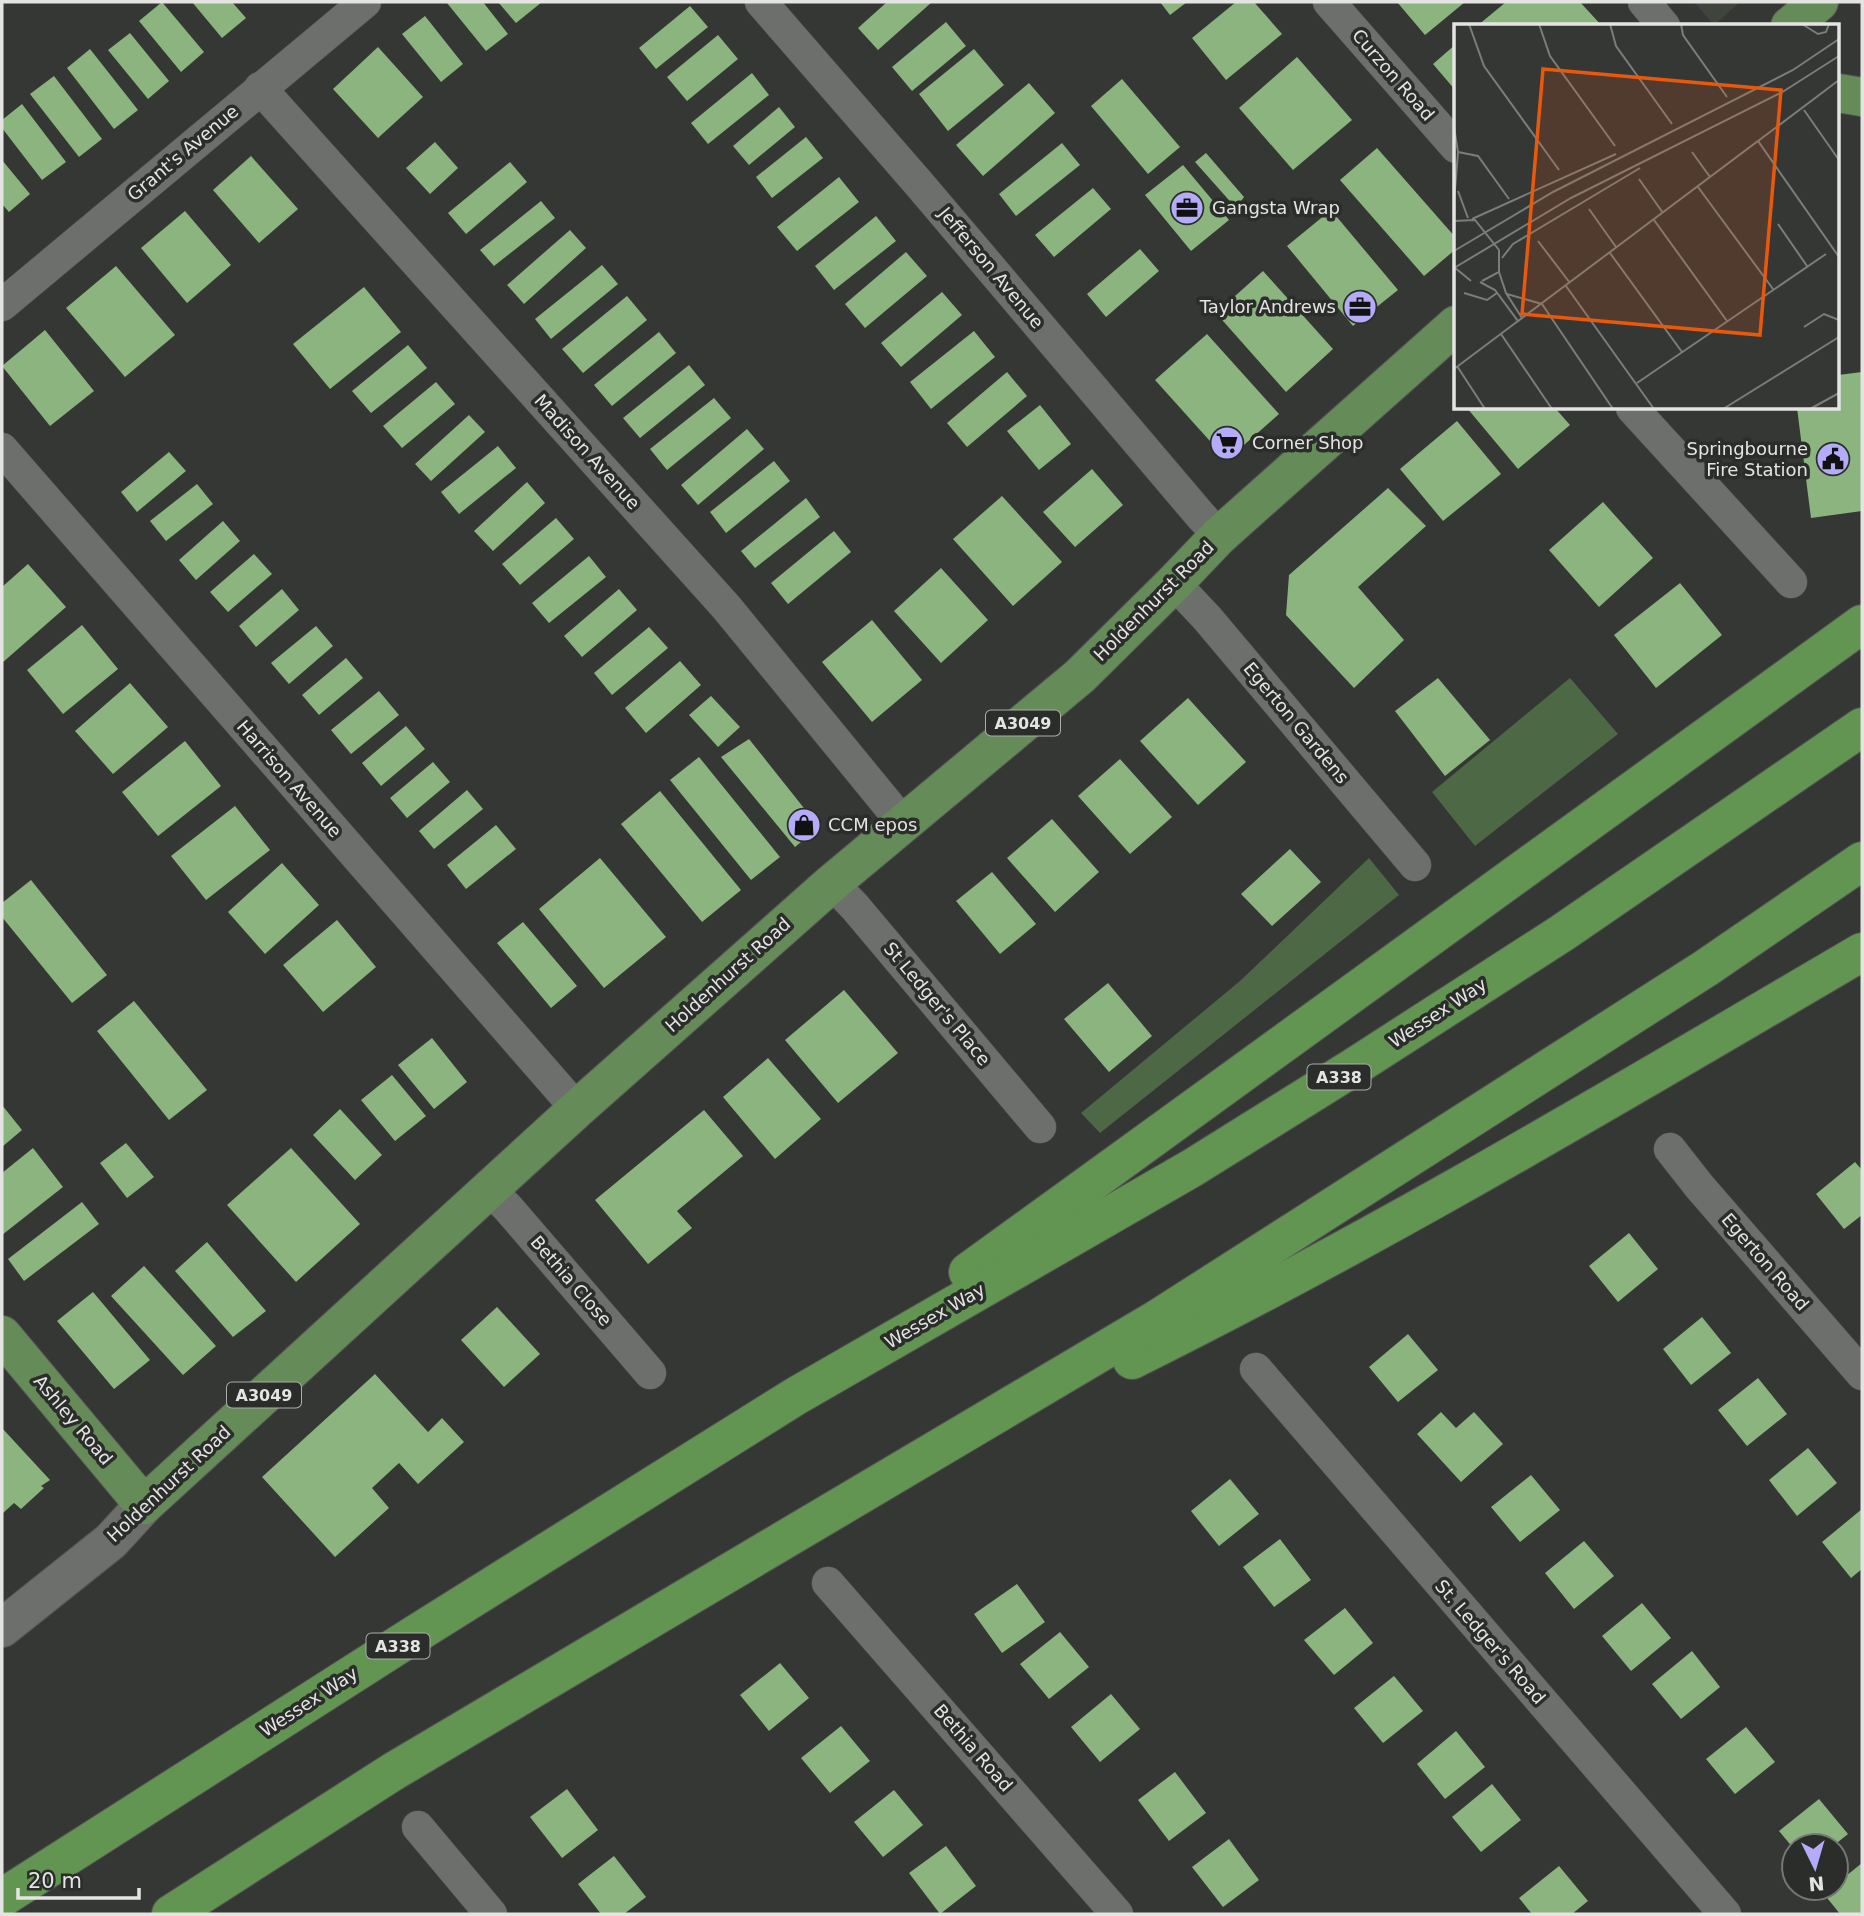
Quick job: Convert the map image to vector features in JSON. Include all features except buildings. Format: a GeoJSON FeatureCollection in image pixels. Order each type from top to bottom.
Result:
{"type":"FeatureCollection","features":[{"type":"Feature","properties":{"kind":"highway"},"geometry":{"type":"LineString","coordinates":[[796,1396],[1862,624]]}},
{"type":"Feature","properties":{"kind":"highway","name":"Wessex Way"},"geometry":{"type":"LineString","coordinates":[[2,1898],[796,1396],[1192,1168],[1354,1067],[1562,933],[1862,727]]}},
{"type":"Feature","properties":{"kind":"highway"},"geometry":{"type":"LineString","coordinates":[[171,1914],[394,1771],[1168,1312],[1706,968],[1862,861]]}},
{"type":"Feature","properties":{"kind":"highway"},"geometry":{"type":"LineString","coordinates":[[845,1503],[1239,1307],[1524,1149],[1862,952]]}},
{"type":"Feature","properties":{"kind":"main road"},"geometry":{"type":"LineString","coordinates":[[1792,24],[1819,2]]}},
{"type":"Feature","properties":{"kind":"main road"},"geometry":{"type":"LineString","coordinates":[[1840,93],[1862,97]]}},
{"type":"Feature","properties":{"kind":"main road","name":"Holdenhurst Road"},"geometry":{"type":"LineString","coordinates":[[144,1505],[578,1109],[832,883],[1080,676],[1219,536],[1454,327]]}},
{"type":"Feature","properties":{"kind":"main road","name":"Ashley Road"},"geometry":{"type":"LineString","coordinates":[[2,1335],[144,1505]]}},
{"type":"Feature","properties":{"kind":"street","name":"Grant's Avenue"},"geometry":{"type":"LineString","coordinates":[[2,305],[365,2]]}},
{"type":"Feature","properties":{"kind":"street","name":"Jefferson Avenue"},"geometry":{"type":"LineString","coordinates":[[761,2],[1219,536]]}},
{"type":"Feature","properties":{"kind":"street","name":"Curzon Road"},"geometry":{"type":"LineString","coordinates":[[1329,2],[1454,145]]}},
{"type":"Feature","properties":{"kind":"street"},"geometry":{"type":"LineString","coordinates":[[1644,2],[1662,24]]}},
{"type":"Feature","properties":{"kind":"street","name":"Madison Avenue"},"geometry":{"type":"LineString","coordinates":[[260,88],[727,608],[903,823]]}},
{"type":"Feature","properties":{"kind":"street"},"geometry":{"type":"LineString","coordinates":[[1634,410],[1791,582]]}},
{"type":"Feature","properties":{"kind":"street","name":"Harrison Avenue"},"geometry":{"type":"LineString","coordinates":[[2,449],[578,1109]]}},
{"type":"Feature","properties":{"kind":"street","name":"Egerton Gardens"},"geometry":{"type":"LineString","coordinates":[[1174,583],[1207,618],[1415,865]]}},
{"type":"Feature","properties":{"kind":"street","name":"St Ledger's Place"},"geometry":{"type":"LineString","coordinates":[[832,883],[1040,1127]]}},
{"type":"Feature","properties":{"kind":"street","name":"Egerton Road"},"geometry":{"type":"LineString","coordinates":[[1670,1149],[1862,1374]]}},
{"type":"Feature","properties":{"kind":"street","name":"Bethia Close"},"geometry":{"type":"LineString","coordinates":[[490,1190],[650,1373]]}},
{"type":"Feature","properties":{"kind":"street","name":"St. Ledger's Road"},"geometry":{"type":"LineString","coordinates":[[1256,1369],[1725,1914]]}},
{"type":"Feature","properties":{"kind":"street","name":"Holdenhurst Road"},"geometry":{"type":"LineString","coordinates":[[2,1628],[111,1541],[144,1505]]}},
{"type":"Feature","properties":{"kind":"street","name":"Bethia Road"},"geometry":{"type":"LineString","coordinates":[[828,1583],[1117,1914]]}},
{"type":"Feature","properties":{"kind":"street"},"geometry":{"type":"LineString","coordinates":[[418,1827],[491,1914]]}},
{"type":"Feature","properties":{"kind":"shaded area"},"geometry":{"type":"Polygon","coordinates":[[[1694,2],[1740,2],[1715,24],[1694,2]]]}},
{"type":"Feature","properties":{"kind":"green space"},"geometry":{"type":"Polygon","coordinates":[[[1570,678],[1618,734],[1475,846],[1432,792],[1570,678]]]}},
{"type":"Feature","properties":{"kind":"green space"},"geometry":{"type":"Polygon","coordinates":[[[1369,858],[1399,895],[1100,1133],[1081,1113],[1240,981],[1369,858]]]}},
{"type":"Feature","properties":{"kind":"place","name":"Gangsta Wrap"},"geometry":{"type":"Point","coordinates":[1187,208]}},
{"type":"Feature","properties":{"kind":"place","name":"Taylor Andrews"},"geometry":{"type":"Point","coordinates":[1360,307]}},
{"type":"Feature","properties":{"kind":"place","name":"Corner Shop"},"geometry":{"type":"Point","coordinates":[1227,443]}},
{"type":"Feature","properties":{"kind":"place","name":"Springbourne Fire Station"},"geometry":{"type":"Point","coordinates":[1833,459]}},
{"type":"Feature","properties":{"kind":"place","name":"CCM epos"},"geometry":{"type":"Point","coordinates":[804,825]}}]}
